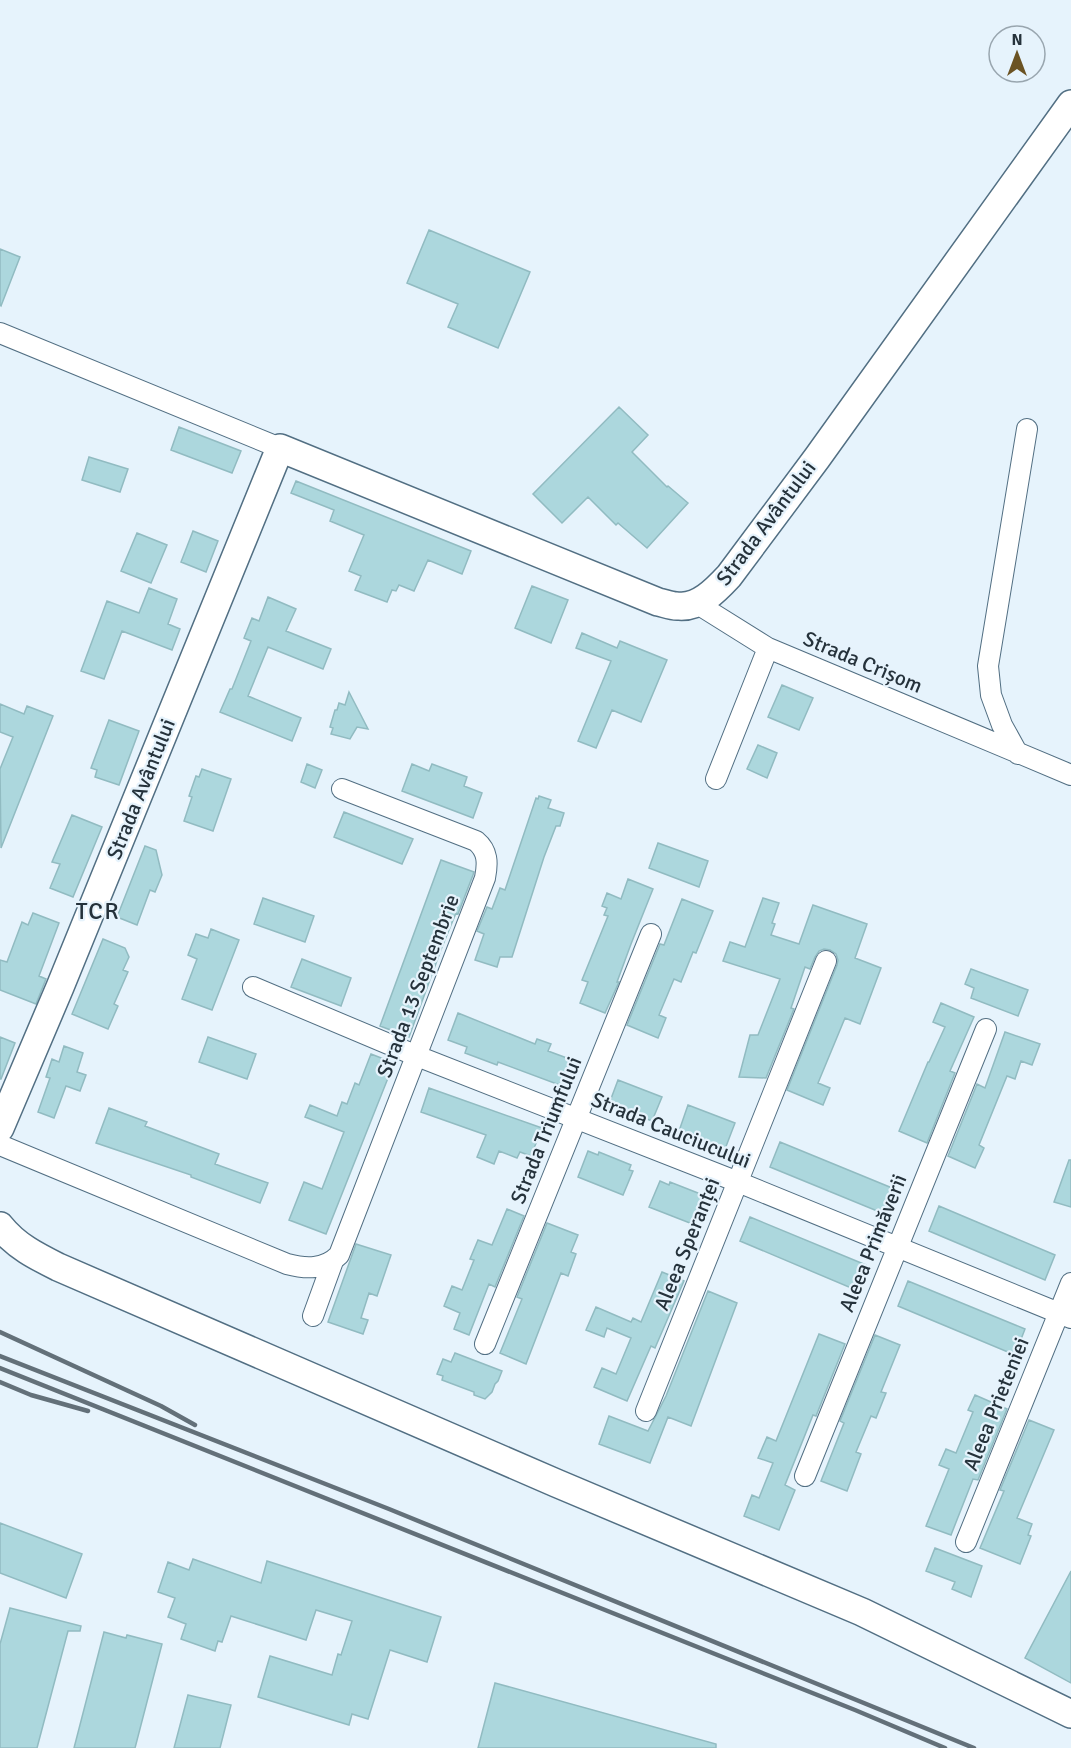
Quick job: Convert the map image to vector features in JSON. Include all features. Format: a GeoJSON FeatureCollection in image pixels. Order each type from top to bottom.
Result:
{"type":"FeatureCollection","features":[{"type":"Feature","properties":{"kind":"main road","name":"Strada Avântului"},"geometry":{"type":"LineString","coordinates":[[0,1128],[280,448],[658,602],[679,607],[696,603],[713,593],[729,576],[817,458],[1071,104]]}},
{"type":"Feature","properties":{"kind":"main road"},"geometry":{"type":"LineString","coordinates":[[0,1226],[10,1238],[30,1253],[58,1267],[556,1483],[862,1612],[1071,1714]]}},
{"type":"Feature","properties":{"kind":"street","name":"Strada Avântului"},"geometry":{"type":"LineString","coordinates":[[0,333],[280,448]]}},
{"type":"Feature","properties":{"kind":"street"},"geometry":{"type":"LineString","coordinates":[[1018,754],[1002,725],[991,695],[988,666],[1027,429]]}},
{"type":"Feature","properties":{"kind":"street","name":"Strada Crișom"},"geometry":{"type":"LineString","coordinates":[[696,603],[768,648],[1071,776]]}},
{"type":"Feature","properties":{"kind":"street"},"geometry":{"type":"LineString","coordinates":[[716,779],[768,648]]}},
{"type":"Feature","properties":{"kind":"street","name":"Strada 13 Septembrie"},"geometry":{"type":"LineString","coordinates":[[313,1316],[333,1261],[339,1255],[417,1056],[485,878],[487,865],[483,846],[476,841],[342,789]]}},
{"type":"Feature","properties":{"kind":"street","name":"Strada Triumfului"},"geometry":{"type":"LineString","coordinates":[[485,1344],[651,934]]}},
{"type":"Feature","properties":{"kind":"street","name":"Aleea Speranței"},"geometry":{"type":"LineString","coordinates":[[646,1411],[826,961]]}},
{"type":"Feature","properties":{"kind":"street","name":"Strada Cauciucului"},"geometry":{"type":"LineString","coordinates":[[253,987],[417,1056],[738,1182],[1065,1316]]}},
{"type":"Feature","properties":{"kind":"street","name":"Aleea Primăverii"},"geometry":{"type":"LineString","coordinates":[[805,1476],[986,1029]]}},
{"type":"Feature","properties":{"kind":"street"},"geometry":{"type":"LineString","coordinates":[[0,1145],[287,1264],[301,1268],[313,1268],[333,1261]]}},
{"type":"Feature","properties":{"kind":"street","name":"Aleea Prieteniei"},"geometry":{"type":"LineString","coordinates":[[966,1542],[1065,1316],[1071,1283]]}},
{"type":"Feature","properties":{"kind":"building"},"geometry":{"type":"Polygon","coordinates":[[[429,230],[530,272],[498,348],[448,327],[458,304],[407,283],[429,230]]]}},
{"type":"Feature","properties":{"kind":"building"},"geometry":{"type":"Polygon","coordinates":[[[0,249],[20,257],[1,306],[0,305],[0,249]]]}},
{"type":"Feature","properties":{"kind":"building"},"geometry":{"type":"Polygon","coordinates":[[[619,407],[648,435],[632,452],[667,487],[688,503],[647,548],[618,523],[616,525],[588,497],[562,523],[533,494],[619,407]]]}},
{"type":"Feature","properties":{"kind":"building"},"geometry":{"type":"Polygon","coordinates":[[[179,427],[241,451],[232,473],[171,450],[179,427]]]}},
{"type":"Feature","properties":{"kind":"building"},"geometry":{"type":"Polygon","coordinates":[[[89,457],[128,469],[120,492],[82,480],[89,457]]]}},
{"type":"Feature","properties":{"kind":"building"},"geometry":{"type":"Polygon","coordinates":[[[296,481],[471,551],[462,574],[428,560],[414,591],[399,585],[396,591],[392,590],[387,602],[355,590],[361,576],[349,571],[364,535],[330,521],[334,510],[291,493],[296,481]]]}},
{"type":"Feature","properties":{"kind":"building"},"geometry":{"type":"Polygon","coordinates":[[[193,531],[218,541],[206,572],[181,562],[193,531]]]}},
{"type":"Feature","properties":{"kind":"building"},"geometry":{"type":"Polygon","coordinates":[[[137,533],[167,545],[151,583],[121,571],[137,533]]]}},
{"type":"Feature","properties":{"kind":"building"},"geometry":{"type":"Polygon","coordinates":[[[532,586],[568,600],[551,643],[515,628],[532,586]]]}},
{"type":"Feature","properties":{"kind":"building"},"geometry":{"type":"Polygon","coordinates":[[[149,588],[177,599],[168,624],[180,629],[172,650],[122,631],[104,679],[81,671],[107,601],[139,613],[149,588]]]}},
{"type":"Feature","properties":{"kind":"building"},"geometry":{"type":"Polygon","coordinates":[[[268,597],[296,609],[286,631],[331,649],[323,669],[268,647],[248,696],[301,718],[292,741],[220,712],[251,641],[244,638],[252,618],[259,621],[268,597]]]}},
{"type":"Feature","properties":{"kind":"building"},"geometry":{"type":"Polygon","coordinates":[[[582,633],[617,648],[620,641],[667,660],[641,722],[612,710],[596,748],[578,741],[611,661],[576,648],[582,633]]]}},
{"type":"Feature","properties":{"kind":"building"},"geometry":{"type":"Polygon","coordinates":[[[782,685],[813,698],[799,730],[768,717],[782,685]]]}},
{"type":"Feature","properties":{"kind":"building"},"geometry":{"type":"Polygon","coordinates":[[[349,692],[368,729],[357,727],[350,739],[331,734],[333,728],[330,727],[335,710],[339,703],[345,705],[349,692]]]}},
{"type":"Feature","properties":{"kind":"building"},"geometry":{"type":"Polygon","coordinates":[[[0,704],[24,714],[27,706],[53,716],[1,848],[0,769],[13,737],[0,732],[0,704]]]}},
{"type":"Feature","properties":{"kind":"building"},"geometry":{"type":"Polygon","coordinates":[[[109,720],[139,731],[119,785],[95,777],[97,770],[91,768],[109,720]]]}},
{"type":"Feature","properties":{"kind":"building"},"geometry":{"type":"Polygon","coordinates":[[[758,745],[777,753],[767,778],[747,769],[758,745]]]}},
{"type":"Feature","properties":{"kind":"building"},"geometry":{"type":"Polygon","coordinates":[[[307,764],[322,770],[315,788],[301,782],[307,764]]]}},
{"type":"Feature","properties":{"kind":"building"},"geometry":{"type":"Polygon","coordinates":[[[412,764],[429,771],[432,764],[467,777],[464,786],[482,793],[473,818],[402,791],[412,764]]]}},
{"type":"Feature","properties":{"kind":"building"},"geometry":{"type":"Polygon","coordinates":[[[202,769],[231,779],[213,831],[184,821],[192,797],[189,796],[196,776],[199,777],[202,769]]]}},
{"type":"Feature","properties":{"kind":"building"},"geometry":{"type":"Polygon","coordinates":[[[539,796],[551,800],[548,808],[564,813],[560,826],[556,826],[544,857],[512,957],[500,957],[497,967],[475,960],[484,934],[477,931],[487,907],[492,909],[500,888],[505,890],[536,798],[538,799],[539,796]]]}},
{"type":"Feature","properties":{"kind":"building"},"geometry":{"type":"Polygon","coordinates":[[[344,812],[413,839],[402,864],[334,837],[344,812]]]}},
{"type":"Feature","properties":{"kind":"building"},"geometry":{"type":"Polygon","coordinates":[[[72,815],[102,827],[73,897],[50,888],[60,864],[52,862],[72,815]]]}},
{"type":"Feature","properties":{"kind":"building"},"geometry":{"type":"Polygon","coordinates":[[[658,843],[708,861],[699,887],[649,868],[658,843]]]}},
{"type":"Feature","properties":{"kind":"building"},"geometry":{"type":"Polygon","coordinates":[[[145,846],[156,850],[162,875],[155,892],[150,890],[137,925],[117,917],[145,846]]]}},
{"type":"Feature","properties":{"kind":"building"},"geometry":{"type":"Polygon","coordinates":[[[441,860],[474,872],[442,947],[409,1037],[380,1026],[441,860]]]}},
{"type":"Feature","properties":{"kind":"building"},"geometry":{"type":"Polygon","coordinates":[[[628,879],[653,889],[617,982],[619,982],[605,1013],[580,1003],[588,982],[582,980],[608,916],[604,915],[607,908],[602,906],[607,893],[621,899],[628,879]]]}},
{"type":"Feature","properties":{"kind":"building"},"geometry":{"type":"Polygon","coordinates":[[[263,898],[314,916],[305,942],[254,924],[263,898]]]}},
{"type":"Feature","properties":{"kind":"building"},"geometry":{"type":"Polygon","coordinates":[[[763,898],[779,903],[772,923],[775,924],[771,935],[799,944],[813,905],[867,924],[855,958],[881,968],[860,1024],[845,1018],[818,1083],[830,1088],[823,1105],[787,1090],[837,965],[836,954],[830,950],[819,951],[810,969],[805,967],[791,1008],[794,1009],[766,1078],[739,1077],[750,1035],[758,1035],[780,979],[723,961],[730,942],[745,947],[763,898]]]}},
{"type":"Feature","properties":{"kind":"building"},"geometry":{"type":"Polygon","coordinates":[[[682,899],[713,911],[681,982],[674,979],[659,1015],[666,1018],[658,1038],[627,1025],[660,944],[664,945],[682,899]]]}},
{"type":"Feature","properties":{"kind":"building"},"geometry":{"type":"Polygon","coordinates":[[[33,913],[59,923],[39,976],[46,979],[36,1004],[0,990],[0,960],[7,962],[22,922],[28,925],[33,913]]]}},
{"type":"Feature","properties":{"kind":"building"},"geometry":{"type":"Polygon","coordinates":[[[211,929],[239,940],[212,1010],[182,999],[197,959],[188,955],[196,934],[208,938],[211,929]]]}},
{"type":"Feature","properties":{"kind":"building"},"geometry":{"type":"Polygon","coordinates":[[[103,939],[125,948],[129,957],[123,970],[128,972],[114,1004],[118,1006],[108,1029],[72,1014],[103,939]]]}},
{"type":"Feature","properties":{"kind":"building"},"geometry":{"type":"Polygon","coordinates":[[[302,959],[351,978],[341,1006],[291,987],[302,959]]]}},
{"type":"Feature","properties":{"kind":"building"},"geometry":{"type":"Polygon","coordinates":[[[971,969],[1028,990],[1018,1016],[971,998],[974,988],[965,984],[971,969]]]}},
{"type":"Feature","properties":{"kind":"building"},"geometry":{"type":"Polygon","coordinates":[[[941,1003],[974,1017],[950,1071],[955,1073],[927,1143],[899,1131],[945,1027],[933,1022],[941,1003]]]}},
{"type":"Feature","properties":{"kind":"building"},"geometry":{"type":"Polygon","coordinates":[[[458,1013],[535,1044],[537,1039],[551,1044],[548,1051],[575,1061],[565,1087],[498,1062],[497,1065],[465,1053],[467,1047],[448,1040],[458,1013]]]}},
{"type":"Feature","properties":{"kind":"building"},"geometry":{"type":"Polygon","coordinates":[[[1005,1032],[1040,1044],[1032,1065],[1021,1061],[1015,1079],[1007,1076],[979,1145],[984,1148],[975,1168],[948,1156],[977,1084],[985,1088],[1005,1032]]]}},
{"type":"Feature","properties":{"kind":"building"},"geometry":{"type":"Polygon","coordinates":[[[0,1037],[15,1043],[1,1079],[0,1079],[0,1037]]]}},
{"type":"Feature","properties":{"kind":"building"},"geometry":{"type":"Polygon","coordinates":[[[208,1037],[256,1054],[247,1079],[199,1062],[208,1037]]]}},
{"type":"Feature","properties":{"kind":"building"},"geometry":{"type":"Polygon","coordinates":[[[64,1046],[83,1053],[77,1072],[86,1075],[80,1091],[66,1086],[54,1118],[38,1112],[50,1078],[46,1077],[52,1059],[59,1062],[64,1046]]]}},
{"type":"Feature","properties":{"kind":"building"},"geometry":{"type":"Polygon","coordinates":[[[371,1054],[394,1063],[326,1234],[289,1220],[304,1182],[322,1189],[344,1132],[305,1117],[310,1105],[337,1116],[342,1102],[347,1104],[355,1083],[359,1085],[371,1054]]]}},
{"type":"Feature","properties":{"kind":"building"},"geometry":{"type":"Polygon","coordinates":[[[618,1080],[662,1097],[652,1121],[609,1104],[618,1080]]]}},
{"type":"Feature","properties":{"kind":"building"},"geometry":{"type":"Polygon","coordinates":[[[429,1088],[542,1128],[531,1156],[520,1152],[517,1158],[499,1151],[494,1164],[477,1157],[486,1135],[421,1112],[429,1088]]]}},
{"type":"Feature","properties":{"kind":"building"},"geometry":{"type":"Polygon","coordinates":[[[688,1105],[735,1123],[725,1149],[699,1139],[697,1143],[685,1139],[687,1134],[679,1131],[688,1105]]]}},
{"type":"Feature","properties":{"kind":"building"},"geometry":{"type":"Polygon","coordinates":[[[109,1108],[147,1122],[145,1126],[219,1154],[215,1164],[268,1183],[260,1203],[191,1177],[191,1175],[96,1143],[109,1108]]]}},
{"type":"Feature","properties":{"kind":"building"},"geometry":{"type":"Polygon","coordinates":[[[780,1142],[897,1190],[887,1215],[770,1167],[780,1142]]]}},
{"type":"Feature","properties":{"kind":"building"},"geometry":{"type":"Polygon","coordinates":[[[588,1151],[598,1155],[599,1152],[631,1165],[629,1170],[633,1171],[623,1195],[578,1177],[588,1151]]]}},
{"type":"Feature","properties":{"kind":"building"},"geometry":{"type":"Polygon","coordinates":[[[1069,1160],[1071,1160],[1071,1207],[1054,1202],[1069,1160]]]}},
{"type":"Feature","properties":{"kind":"building"},"geometry":{"type":"Polygon","coordinates":[[[660,1181],[669,1185],[670,1182],[703,1195],[701,1200],[704,1201],[695,1225],[649,1207],[660,1181]]]}},
{"type":"Feature","properties":{"kind":"building"},"geometry":{"type":"Polygon","coordinates":[[[939,1206],[1055,1255],[1045,1280],[929,1231],[939,1206]]]}},
{"type":"Feature","properties":{"kind":"building"},"geometry":{"type":"Polygon","coordinates":[[[507,1209],[524,1216],[495,1287],[489,1284],[469,1335],[454,1329],[460,1313],[444,1306],[452,1286],[462,1290],[474,1260],[470,1259],[478,1240],[492,1245],[507,1209]]]}},
{"type":"Feature","properties":{"kind":"building"},"geometry":{"type":"Polygon","coordinates":[[[750,1217],[866,1265],[856,1290],[740,1241],[750,1217]]]}},
{"type":"Feature","properties":{"kind":"building"},"geometry":{"type":"Polygon","coordinates":[[[547,1223],[578,1235],[571,1252],[576,1254],[568,1276],[561,1273],[526,1364],[500,1353],[522,1299],[517,1297],[547,1223]]]}},
{"type":"Feature","properties":{"kind":"building"},"geometry":{"type":"Polygon","coordinates":[[[356,1244],[391,1255],[377,1296],[369,1293],[361,1318],[368,1320],[363,1334],[328,1322],[356,1244]]]}},
{"type":"Feature","properties":{"kind":"building"},"geometry":{"type":"Polygon","coordinates":[[[662,1272],[684,1281],[655,1348],[651,1346],[627,1401],[594,1387],[602,1368],[616,1374],[631,1338],[607,1328],[604,1337],[586,1330],[596,1307],[631,1322],[633,1318],[641,1322],[662,1272]]]}},
{"type":"Feature","properties":{"kind":"building"},"geometry":{"type":"Polygon","coordinates":[[[908,1281],[1025,1329],[1015,1355],[898,1306],[908,1281]]]}},
{"type":"Feature","properties":{"kind":"building"},"geometry":{"type":"Polygon","coordinates":[[[708,1291],[737,1303],[691,1426],[668,1417],[650,1463],[599,1444],[609,1416],[648,1431],[666,1396],[708,1291]]]}},
{"type":"Feature","properties":{"kind":"building"},"geometry":{"type":"Polygon","coordinates":[[[819,1334],[845,1344],[785,1485],[795,1490],[779,1530],[744,1516],[752,1495],[759,1498],[773,1463],[758,1458],[767,1437],[776,1441],[819,1334]]]}},
{"type":"Feature","properties":{"kind":"building"},"geometry":{"type":"Polygon","coordinates":[[[875,1335],[900,1345],[881,1392],[886,1393],[876,1418],[871,1416],[856,1452],[861,1454],[847,1491],[821,1481],[844,1423],[840,1421],[875,1335]]]}},
{"type":"Feature","properties":{"kind":"building"},"geometry":{"type":"Polygon","coordinates":[[[455,1353],[502,1371],[492,1392],[485,1399],[474,1395],[474,1392],[442,1380],[443,1376],[437,1374],[443,1359],[451,1362],[455,1353]]]}},
{"type":"Feature","properties":{"kind":"building"},"geometry":{"type":"Polygon","coordinates":[[[975,1395],[1007,1409],[978,1480],[973,1479],[951,1535],[926,1526],[949,1469],[939,1465],[946,1449],[956,1453],[973,1412],[968,1410],[975,1395]]]}},
{"type":"Feature","properties":{"kind":"building"},"geometry":{"type":"Polygon","coordinates":[[[1029,1420],[1054,1430],[1017,1518],[1032,1524],[1028,1535],[1031,1536],[1020,1564],[980,1548],[1004,1491],[1000,1490],[1029,1420]]]}},
{"type":"Feature","properties":{"kind":"building"},"geometry":{"type":"Polygon","coordinates":[[[0,1523],[82,1554],[66,1598],[0,1573],[0,1523]]]}},
{"type":"Feature","properties":{"kind":"building"},"geometry":{"type":"Polygon","coordinates":[[[935,1548],[982,1566],[971,1597],[952,1589],[955,1582],[926,1571],[935,1548]]]}},
{"type":"Feature","properties":{"kind":"building"},"geometry":{"type":"Polygon","coordinates":[[[193,1559],[261,1583],[267,1561],[441,1617],[427,1662],[390,1650],[368,1719],[352,1714],[349,1725],[258,1697],[270,1656],[332,1675],[352,1621],[316,1610],[306,1640],[231,1616],[222,1642],[218,1641],[215,1651],[181,1639],[186,1624],[168,1617],[175,1598],[158,1592],[168,1562],[189,1570],[193,1559]]]}},
{"type":"Feature","properties":{"kind":"building"},"geometry":{"type":"Polygon","coordinates":[[[1071,1571],[1071,1683],[1025,1658],[1071,1571]]]}},
{"type":"Feature","properties":{"kind":"building"},"geometry":{"type":"Polygon","coordinates":[[[10,1608],[81,1626],[80,1631],[68,1631],[37,1748],[0,1748],[0,1644],[10,1608]]]}},
{"type":"Feature","properties":{"kind":"building"},"geometry":{"type":"Polygon","coordinates":[[[104,1632],[162,1644],[135,1748],[74,1748],[104,1632]]]}},
{"type":"Feature","properties":{"kind":"building"},"geometry":{"type":"Polygon","coordinates":[[[495,1683],[716,1744],[716,1748],[478,1748],[495,1683]]]}},
{"type":"Feature","properties":{"kind":"building"},"geometry":{"type":"Polygon","coordinates":[[[188,1695],[231,1705],[220,1748],[174,1748],[188,1695]]]}},
{"type":"Feature","properties":{"kind":"railway"},"geometry":{"type":"LineString","coordinates":[[0,1332],[161,1406],[195,1425]]}},
{"type":"Feature","properties":{"kind":"railway"},"geometry":{"type":"LineString","coordinates":[[0,1356],[389,1509],[974,1748]]}},
{"type":"Feature","properties":{"kind":"railway"},"geometry":{"type":"LineString","coordinates":[[0,1368],[945,1748]]}},
{"type":"Feature","properties":{"kind":"railway"},"geometry":{"type":"LineString","coordinates":[[0,1382],[31,1395],[88,1411]]}},
{"type":"Feature","properties":{"kind":"district","name":"TCR"},"geometry":{"type":"Point","coordinates":[98,911]}}]}
